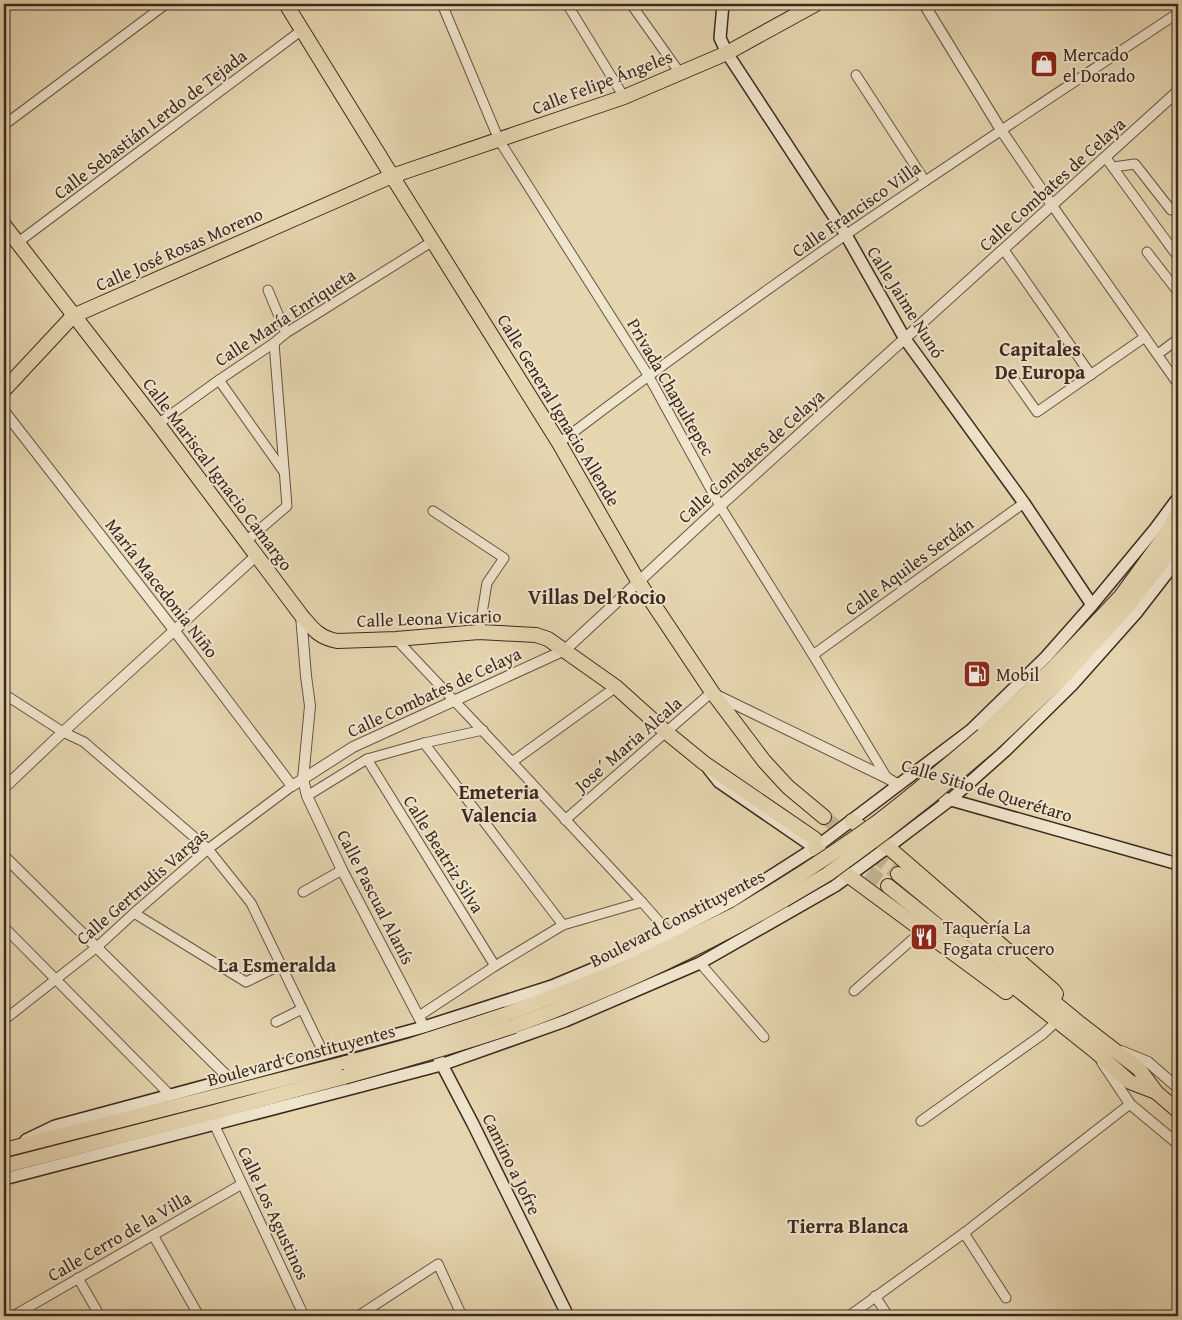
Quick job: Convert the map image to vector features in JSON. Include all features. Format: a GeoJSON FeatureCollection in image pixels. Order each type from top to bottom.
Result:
{"type":"FeatureCollection","features":[{"type":"Feature","properties":{"kind":"main road","name":"Calle General Ignacio Allende"},"geometry":{"type":"LineString","coordinates":[[286,4],[559,443],[638,581],[712,692],[764,761],[788,787],[824,817]]}},
{"type":"Feature","properties":{"kind":"main road","name":"Calle Jaime Nunó"},"geometry":{"type":"LineString","coordinates":[[723,4],[720,38],[727,53],[846,235],[905,338],[1024,503],[1092,605]]}},
{"type":"Feature","properties":{"kind":"main road","name":"Calle Felipe Ángeles"},"geometry":{"type":"LineString","coordinates":[[392,176],[624,97],[727,53],[816,4]]}},
{"type":"Feature","properties":{"kind":"main road","name":"Calle José Rosas Moreno"},"geometry":{"type":"LineString","coordinates":[[4,390],[73,316],[392,176]]}},
{"type":"Feature","properties":{"kind":"main road","name":"Calle Mariscal Ignacio Camargo"},"geometry":{"type":"LineString","coordinates":[[4,225],[158,424],[301,615]]}},
{"type":"Feature","properties":{"kind":"main road"},"geometry":{"type":"LineString","coordinates":[[5,1150],[55,1126],[359,1046],[552,986],[638,950],[732,901],[852,821],[971,730],[1046,657],[1092,605],[1178,498]]}},
{"type":"Feature","properties":{"kind":"main road","name":"Boulevard Constituyentes"},"geometry":{"type":"LineString","coordinates":[[5,1150],[412,1045],[507,1014],[622,970],[736,914],[820,862],[876,822],[920,788],[1059,672],[1121,596],[1164,537],[1178,514]]}},
{"type":"Feature","properties":{"kind":"main road","name":"Boulevard Constituyentes"},"geometry":{"type":"LineString","coordinates":[[4,1166],[214,1118],[466,1043],[560,1009],[626,982],[740,926],[828,874],[931,796],[991,745],[1059,672],[1129,605],[1178,541]]}},
{"type":"Feature","properties":{"kind":"main road"},"geometry":{"type":"LineString","coordinates":[[4,1179],[214,1118],[365,1086],[441,1065],[565,1021],[700,963],[835,886],[950,800],[1005,751],[1072,685],[1137,612],[1178,559]]}},
{"type":"Feature","properties":{"kind":"main road","name":"Calle Leona Vicario"},"geometry":{"type":"LineString","coordinates":[[301,615],[317,633],[327,639],[337,641],[396,639],[479,632],[536,635],[548,639],[616,687],[704,763],[815,844],[849,876],[1009,994],[1036,1005]]}},
{"type":"Feature","properties":{"kind":"main road","name":"Calle Sitio de Querétaro"},"geometry":{"type":"LineString","coordinates":[[899,785],[1178,864]]}},
{"type":"Feature","properties":{"kind":"main road"},"geometry":{"type":"LineString","coordinates":[[852,821],[888,848],[1054,990],[1078,1022]]}},
{"type":"Feature","properties":{"kind":"main road"},"geometry":{"type":"LineString","coordinates":[[898,874],[1078,1022],[1139,1069],[1156,1092],[1178,1111]]}},
{"type":"Feature","properties":{"kind":"main road"},"geometry":{"type":"LineString","coordinates":[[888,886],[1096,1052],[1130,1082],[1156,1092]]}},
{"type":"Feature","properties":{"kind":"main road","name":"Camino a Jofre"},"geometry":{"type":"LineString","coordinates":[[424,1027],[441,1065],[474,1124],[568,1316]]}},
{"type":"Feature","properties":{"kind":"street"},"geometry":{"type":"LineString","coordinates":[[4,125],[166,4]]}},
{"type":"Feature","properties":{"kind":"street","name":"Privada Chapultepec"},"geometry":{"type":"LineString","coordinates":[[442,4],[499,140],[648,375],[720,506],[887,778]]}},
{"type":"Feature","properties":{"kind":"street"},"geometry":{"type":"LineString","coordinates":[[566,4],[624,97]]}},
{"type":"Feature","properties":{"kind":"street"},"geometry":{"type":"LineString","coordinates":[[631,4],[680,73]]}},
{"type":"Feature","properties":{"kind":"street"},"geometry":{"type":"LineString","coordinates":[[924,4],[1001,130],[1052,206],[1178,384]]}},
{"type":"Feature","properties":{"kind":"street","name":"Calle Francisco Villa"},"geometry":{"type":"LineString","coordinates":[[559,443],[648,375],[846,235],[1178,13]]}},
{"type":"Feature","properties":{"kind":"street","name":"Calle Sebastián Lerdo de Tejada"},"geometry":{"type":"LineString","coordinates":[[17,243],[302,30]]}},
{"type":"Feature","properties":{"kind":"street"},"geometry":{"type":"LineString","coordinates":[[856,75],[925,181]]}},
{"type":"Feature","properties":{"kind":"street","name":"Calle Combates de Celaya"},"geometry":{"type":"LineString","coordinates":[[303,779],[353,747],[565,650],[905,338],[1177,96]]}},
{"type":"Feature","properties":{"kind":"street"},"geometry":{"type":"LineString","coordinates":[[1106,158],[1178,257]]}},
{"type":"Feature","properties":{"kind":"street"},"geometry":{"type":"LineString","coordinates":[[1113,167],[1135,164],[1171,210]]}},
{"type":"Feature","properties":{"kind":"street","name":"Calle María Enriqueta"},"geometry":{"type":"LineString","coordinates":[[158,424],[286,333],[433,241]]}},
{"type":"Feature","properties":{"kind":"street"},"geometry":{"type":"LineString","coordinates":[[1004,250],[1090,375]]}},
{"type":"Feature","properties":{"kind":"street"},"geometry":{"type":"LineString","coordinates":[[1147,252],[1178,292]]}},
{"type":"Feature","properties":{"kind":"street"},"geometry":{"type":"LineString","coordinates":[[268,290],[286,333]]}},
{"type":"Feature","properties":{"kind":"street"},"geometry":{"type":"LineString","coordinates":[[1014,378],[1037,412],[1145,337]]}},
{"type":"Feature","properties":{"kind":"street"},"geometry":{"type":"LineString","coordinates":[[1158,354],[1178,339]]}},
{"type":"Feature","properties":{"kind":"street"},"geometry":{"type":"LineString","coordinates":[[245,542],[288,506],[274,343]]}},
{"type":"Feature","properties":{"kind":"street"},"geometry":{"type":"LineString","coordinates":[[219,380],[284,472]]}},
{"type":"Feature","properties":{"kind":"street","name":"María Macedonia Niño"},"geometry":{"type":"LineString","coordinates":[[4,412],[174,630],[292,786]]}},
{"type":"Feature","properties":{"kind":"street","name":"Calle Aquiles Serdán"},"geometry":{"type":"LineString","coordinates":[[813,655],[1024,503]]}},
{"type":"Feature","properties":{"kind":"street"},"geometry":{"type":"LineString","coordinates":[[433,511],[504,558],[487,583],[479,632]]}},
{"type":"Feature","properties":{"kind":"street"},"geometry":{"type":"LineString","coordinates":[[4,788],[256,556]]}},
{"type":"Feature","properties":{"kind":"street"},"geometry":{"type":"LineString","coordinates":[[301,615],[310,706],[303,779]]}},
{"type":"Feature","properties":{"kind":"street"},"geometry":{"type":"LineString","coordinates":[[396,639],[483,730],[670,934]]}},
{"type":"Feature","properties":{"kind":"street"},"geometry":{"type":"LineString","coordinates":[[512,762],[616,687]]}},
{"type":"Feature","properties":{"kind":"street","name":"Jose´ Maria Alcala"},"geometry":{"type":"LineString","coordinates":[[565,820],[712,692]]}},
{"type":"Feature","properties":{"kind":"street","name":"Calle Sitio de Querétaro"},"geometry":{"type":"LineString","coordinates":[[712,692],[899,785]]}},
{"type":"Feature","properties":{"kind":"street"},"geometry":{"type":"LineString","coordinates":[[4,694],[63,732],[84,742],[208,849],[251,903],[324,1054]]}},
{"type":"Feature","properties":{"kind":"street"},"geometry":{"type":"LineString","coordinates":[[307,796],[366,759],[424,743],[483,730]]}},
{"type":"Feature","properties":{"kind":"street"},"geometry":{"type":"LineString","coordinates":[[424,743],[563,925]]}},
{"type":"Feature","properties":{"kind":"street","name":"Calle Beatriz Silva"},"geometry":{"type":"LineString","coordinates":[[366,759],[495,966]]}},
{"type":"Feature","properties":{"kind":"street","name":"Calle Gertrudis Vargas"},"geometry":{"type":"LineString","coordinates":[[4,1020],[97,947],[208,849],[303,779]]}},
{"type":"Feature","properties":{"kind":"street","name":"Calle Pascual Alanís"},"geometry":{"type":"LineString","coordinates":[[303,779],[307,796],[342,870],[424,1027]]}},
{"type":"Feature","properties":{"kind":"street"},"geometry":{"type":"LineString","coordinates":[[4,856],[230,1079]]}},
{"type":"Feature","properties":{"kind":"street"},"geometry":{"type":"LineString","coordinates":[[302,892],[342,870]]}},
{"type":"Feature","properties":{"kind":"street"},"geometry":{"type":"LineString","coordinates":[[418,1016],[563,925],[642,902]]}},
{"type":"Feature","properties":{"kind":"street"},"geometry":{"type":"LineString","coordinates":[[134,913],[246,982],[281,965]]}},
{"type":"Feature","properties":{"kind":"street"},"geometry":{"type":"LineString","coordinates":[[4,927],[170,1095]]}},
{"type":"Feature","properties":{"kind":"street"},"geometry":{"type":"LineString","coordinates":[[854,991],[923,930]]}},
{"type":"Feature","properties":{"kind":"street"},"geometry":{"type":"LineString","coordinates":[[700,963],[764,1037]]}},
{"type":"Feature","properties":{"kind":"street"},"geometry":{"type":"LineString","coordinates":[[276,1022],[302,1009]]}},
{"type":"Feature","properties":{"kind":"street"},"geometry":{"type":"LineString","coordinates":[[920,1121],[1043,1034],[1057,1021]]}},
{"type":"Feature","properties":{"kind":"street"},"geometry":{"type":"LineString","coordinates":[[359,1046],[370,1064],[365,1086]]}},
{"type":"Feature","properties":{"kind":"street"},"geometry":{"type":"LineString","coordinates":[[1112,1047],[1148,1062],[1178,1088]]}},
{"type":"Feature","properties":{"kind":"street"},"geometry":{"type":"LineString","coordinates":[[1096,1052],[1130,1104],[1178,1144]]}},
{"type":"Feature","properties":{"kind":"street"},"geometry":{"type":"LineString","coordinates":[[849,1316],[964,1233],[1130,1104]]}},
{"type":"Feature","properties":{"kind":"street","name":"Calle Los Agustinos"},"geometry":{"type":"LineString","coordinates":[[214,1118],[242,1184],[304,1316]]}},
{"type":"Feature","properties":{"kind":"street","name":"Calle Cerro de la Villa"},"geometry":{"type":"LineString","coordinates":[[13,1316],[242,1184]]}},
{"type":"Feature","properties":{"kind":"street"},"geometry":{"type":"LineString","coordinates":[[964,1233],[1006,1298]]}},
{"type":"Feature","properties":{"kind":"street"},"geometry":{"type":"LineString","coordinates":[[153,1235],[199,1316]]}},
{"type":"Feature","properties":{"kind":"street"},"geometry":{"type":"LineString","coordinates":[[358,1316],[438,1264],[462,1316]]}},
{"type":"Feature","properties":{"kind":"street"},"geometry":{"type":"LineString","coordinates":[[78,1278],[100,1316]]}},
{"type":"Feature","properties":{"kind":"street"},"geometry":{"type":"LineString","coordinates":[[875,1296],[888,1316]]}},
{"type":"Feature","properties":{"kind":"tunnel"},"geometry":{"type":"LineString","coordinates":[[824,817],[898,874]]}},
{"type":"Feature","properties":{"kind":"tunnel"},"geometry":{"type":"LineString","coordinates":[[815,839],[845,855],[888,886]]}},
{"type":"Feature","properties":{"kind":"place","name":"Mercado el Dorado"},"geometry":{"type":"Point","coordinates":[1044,64]}},
{"type":"Feature","properties":{"kind":"place","name":"Mobil"},"geometry":{"type":"Point","coordinates":[977,674]}},
{"type":"Feature","properties":{"kind":"place","name":"Taquería La Fogata crucero"},"geometry":{"type":"Point","coordinates":[924,937]}},
{"type":"Feature","properties":{"kind":"district","name":"Capitales De Europa"},"geometry":{"type":"Point","coordinates":[1040,360]}},
{"type":"Feature","properties":{"kind":"district","name":"Villas Del Rocio"},"geometry":{"type":"Point","coordinates":[597,596]}},
{"type":"Feature","properties":{"kind":"district","name":"Emeteria Valencia"},"geometry":{"type":"Point","coordinates":[499,802]}},
{"type":"Feature","properties":{"kind":"district","name":"La Esmeralda"},"geometry":{"type":"Point","coordinates":[277,964]}},
{"type":"Feature","properties":{"kind":"district","name":"Tierra Blanca"},"geometry":{"type":"Point","coordinates":[848,1225]}}]}
